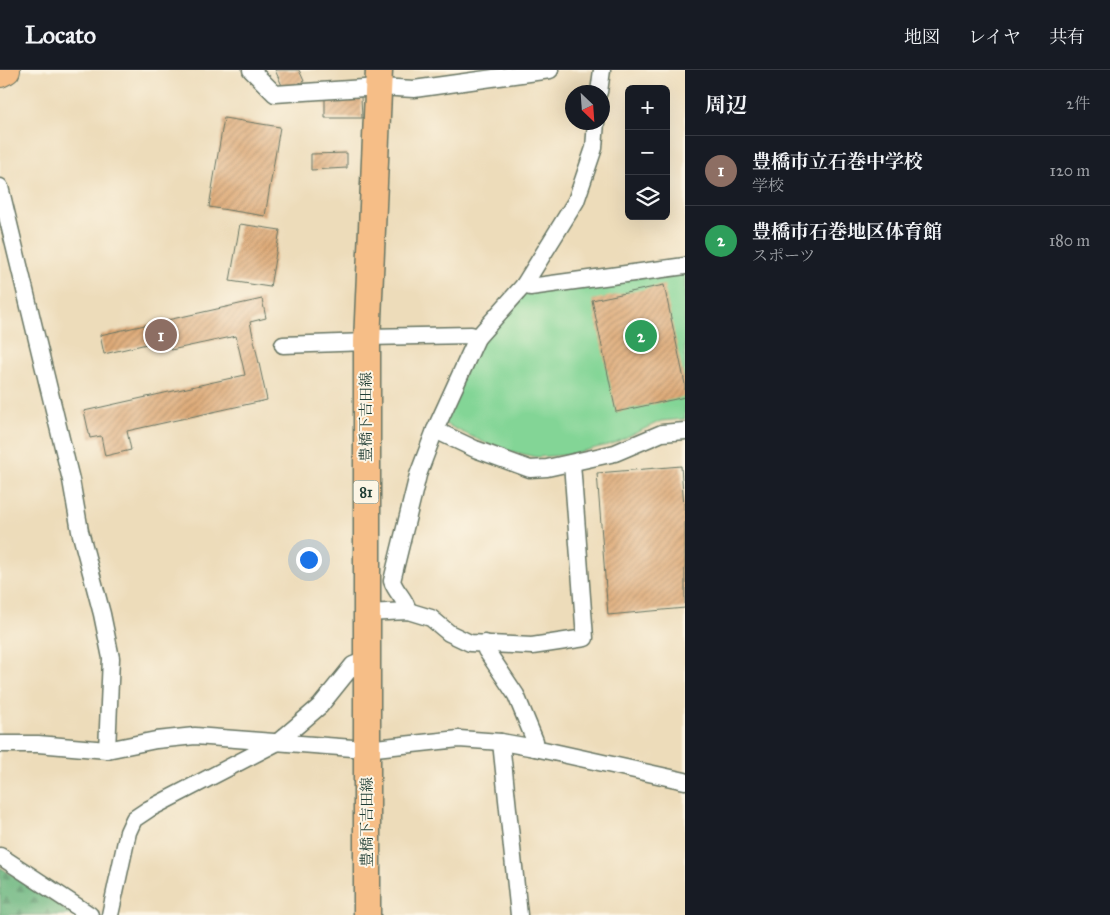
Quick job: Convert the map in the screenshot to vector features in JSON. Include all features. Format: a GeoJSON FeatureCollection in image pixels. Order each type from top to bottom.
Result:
{"type":"FeatureCollection","features":[{"type":"Feature","properties":{"kind":"highway"},"geometry":{"type":"LineString","coordinates":[[0,73],[6,70]]}},
{"type":"Feature","properties":{"kind":"main road","name":"豊橋下吉田線"},"geometry":{"type":"LineString","coordinates":[[367,915],[367,340],[379,78]]}},
{"type":"Feature","properties":{"kind":"street"},"geometry":{"type":"LineString","coordinates":[[251,70],[275,94],[379,78],[414,88],[474,82],[550,70]]}},
{"type":"Feature","properties":{"kind":"street"},"geometry":{"type":"LineString","coordinates":[[600,85],[602,70]]}},
{"type":"Feature","properties":{"kind":"street"},"geometry":{"type":"LineString","coordinates":[[408,611],[407,602],[395,590],[392,581],[418,475],[435,430],[477,338],[524,285],[576,201],[594,148],[595,130]]}},
{"type":"Feature","properties":{"kind":"street"},"geometry":{"type":"LineString","coordinates":[[0,186],[71,480],[80,531],[102,614],[111,658],[107,750]]}},
{"type":"Feature","properties":{"kind":"street"},"geometry":{"type":"LineString","coordinates":[[524,285],[530,287],[685,266]]}},
{"type":"Feature","properties":{"kind":"street"},"geometry":{"type":"LineString","coordinates":[[283,345],[471,334],[477,338]]}},
{"type":"Feature","properties":{"kind":"street"},"geometry":{"type":"LineString","coordinates":[[435,430],[475,449],[530,469],[547,468],[615,453],[662,433],[685,431]]}},
{"type":"Feature","properties":{"kind":"street"},"geometry":{"type":"LineString","coordinates":[[366,613],[408,611],[431,618],[449,633],[470,643],[532,646],[585,638],[572,463]]}},
{"type":"Feature","properties":{"kind":"street"},"geometry":{"type":"LineString","coordinates":[[486,643],[486,650],[516,695],[535,741],[535,748]]}},
{"type":"Feature","properties":{"kind":"street"},"geometry":{"type":"LineString","coordinates":[[110,915],[119,864],[134,819],[149,808],[278,742],[320,706],[353,665],[366,660]]}},
{"type":"Feature","properties":{"kind":"street"},"geometry":{"type":"LineString","coordinates":[[0,744],[38,744],[107,750],[156,740],[195,736],[366,750],[459,739],[501,742],[535,748],[685,781]]}},
{"type":"Feature","properties":{"kind":"street"},"geometry":{"type":"LineString","coordinates":[[501,742],[519,915]]}},
{"type":"Feature","properties":{"kind":"street"},"geometry":{"type":"LineString","coordinates":[[0,856],[90,915]]}},
{"type":"Feature","properties":{"kind":"green space"},"geometry":{"type":"Polygon","coordinates":[[[685,271],[685,419],[661,421],[612,444],[567,455],[536,457],[496,448],[441,422],[482,337],[524,291],[685,271]]]}},
{"type":"Feature","properties":{"kind":"green space"},"geometry":{"type":"Polygon","coordinates":[[[0,867],[73,915],[0,915],[0,867]]]}},
{"type":"Feature","properties":{"kind":"building"},"geometry":{"type":"Polygon","coordinates":[[[275,70],[299,70],[304,81],[284,90],[275,70]]]}},
{"type":"Feature","properties":{"kind":"building"},"geometry":{"type":"Polygon","coordinates":[[[361,97],[362,118],[325,118],[325,98],[361,97]]]}},
{"type":"Feature","properties":{"kind":"building"},"geometry":{"type":"Polygon","coordinates":[[[224,118],[280,127],[265,216],[209,207],[224,118]]]}},
{"type":"Feature","properties":{"kind":"building"},"geometry":{"type":"Polygon","coordinates":[[[347,153],[347,168],[311,170],[311,154],[347,153]]]}},
{"type":"Feature","properties":{"kind":"building"},"geometry":{"type":"Polygon","coordinates":[[[240,224],[280,230],[270,287],[230,281],[240,224]]]}},
{"type":"Feature","properties":{"kind":"building"},"geometry":{"type":"Polygon","coordinates":[[[664,285],[685,384],[685,397],[616,412],[592,300],[664,285]]]}},
{"type":"Feature","properties":{"kind":"building"},"geometry":{"type":"Polygon","coordinates":[[[262,299],[266,318],[250,322],[267,400],[127,431],[131,450],[105,456],[101,436],[90,438],[84,411],[245,375],[236,336],[171,350],[168,339],[104,354],[100,335],[262,299]]]}},
{"type":"Feature","properties":{"kind":"building"},"geometry":{"type":"Polygon","coordinates":[[[681,466],[685,519],[685,608],[608,615],[597,473],[681,466]]]}},
{"type":"Feature","properties":{"kind":"place","name":"豊橋市立石巻中学校"},"geometry":{"type":"Point","coordinates":[161,335]}},
{"type":"Feature","properties":{"kind":"place","name":"豊橋市石巻地区体育館"},"geometry":{"type":"Point","coordinates":[641,336]}}]}
